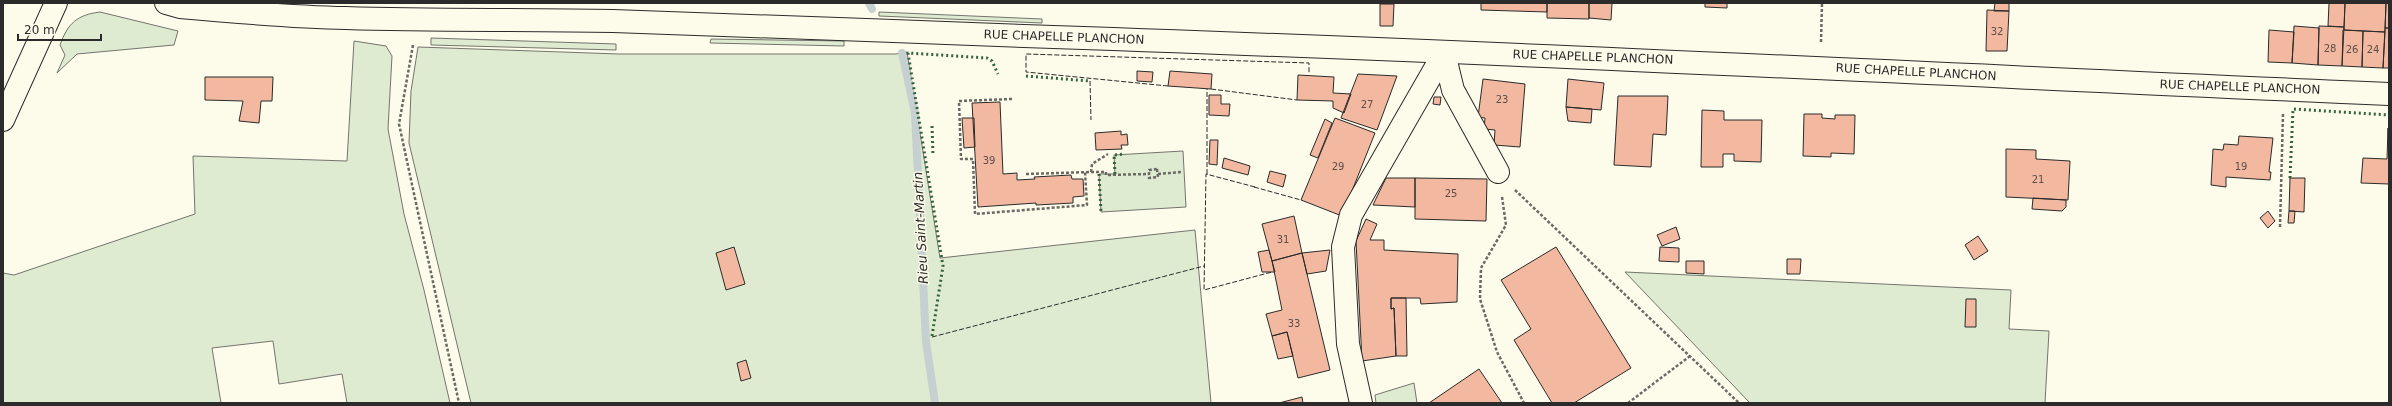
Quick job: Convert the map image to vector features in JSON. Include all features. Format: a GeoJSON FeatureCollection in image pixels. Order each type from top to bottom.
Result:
{"type":"FeatureCollection","features":[{"type":"Feature","properties":{"kind":"street"},"geometry":{"type":"LineString","coordinates":[[3,120],[56,3]]}},
{"type":"Feature","properties":{"kind":"street","name":"RUE CHAPELLE PLANCHON"},"geometry":{"type":"LineString","coordinates":[[166,3],[180,7],[266,15],[683,24],[1220,42],[1444,53],[1558,55],[1820,67],[1924,74],[2389,94]]}},
{"type":"Feature","properties":{"kind":"street"},"geometry":{"type":"LineString","coordinates":[[1444,53],[1453,90],[1498,172]]}},
{"type":"Feature","properties":{"kind":"street"},"geometry":{"type":"LineString","coordinates":[[1361,403],[1348,344],[1343,247],[1351,215],[1444,53]]}},
{"type":"Feature","properties":{"kind":"path"},"geometry":{"type":"LineString","coordinates":[[1820,67],[1822,3]]}},
{"type":"Feature","properties":{"kind":"path"},"geometry":{"type":"LineString","coordinates":[[418,19],[399,124],[459,403]]}},
{"type":"Feature","properties":{"kind":"path"},"geometry":{"type":"LineString","coordinates":[[2280,228],[2284,89]]}},
{"type":"Feature","properties":{"kind":"path"},"geometry":{"type":"LineString","coordinates":[[1012,98],[960,101],[961,159],[972,159],[975,214],[1087,205],[1085,172]]}},
{"type":"Feature","properties":{"kind":"path"},"geometry":{"type":"LineString","coordinates":[[1091,172],[1092,164],[1108,154]]}},
{"type":"Feature","properties":{"kind":"path"},"geometry":{"type":"LineString","coordinates":[[1149,174],[1149,170],[1158,169],[1158,174]]}},
{"type":"Feature","properties":{"kind":"path"},"geometry":{"type":"LineString","coordinates":[[1026,174],[1085,172],[1106,172],[1106,175],[1149,174]]}},
{"type":"Feature","properties":{"kind":"path"},"geometry":{"type":"LineString","coordinates":[[1149,174],[1149,178],[1158,177],[1158,174],[1181,172]]}},
{"type":"Feature","properties":{"kind":"path"},"geometry":{"type":"LineString","coordinates":[[1498,172],[1561,235],[1739,403]]}},
{"type":"Feature","properties":{"kind":"path"},"geometry":{"type":"LineString","coordinates":[[1498,172],[1506,225],[1481,268],[1480,299],[1497,352],[1524,403]]}},
{"type":"Feature","properties":{"kind":"path"},"geometry":{"type":"LineString","coordinates":[[1628,403],[1690,356]]}},
{"type":"Feature","properties":{"kind":"green space"},"geometry":{"type":"Polygon","coordinates":[[[100,12],[178,31],[174,45],[77,54],[57,73],[65,55],[60,45],[66,31],[74,21],[79,18],[92,13],[100,12]]]}},
{"type":"Feature","properties":{"kind":"green space"},"geometry":{"type":"Polygon","coordinates":[[[879,12],[1042,19],[1042,23],[879,16],[879,12]]]}},
{"type":"Feature","properties":{"kind":"green space"},"geometry":{"type":"Polygon","coordinates":[[[431,38],[616,44],[616,50],[431,45],[431,38]]]}},
{"type":"Feature","properties":{"kind":"green space"},"geometry":{"type":"Polygon","coordinates":[[[711,39],[844,41],[844,46],[710,43],[711,39]]]}},
{"type":"Feature","properties":{"kind":"green space"},"geometry":{"type":"Polygon","coordinates":[[[354,41],[386,46],[392,56],[388,129],[404,214],[424,290],[450,403],[347,403],[342,374],[279,384],[273,341],[212,348],[221,403],[3,403],[3,273],[14,275],[195,214],[193,156],[347,161],[354,41]]]}},
{"type":"Feature","properties":{"kind":"green space"},"geometry":{"type":"Polygon","coordinates":[[[418,47],[619,54],[896,54],[907,52],[940,258],[1195,230],[1211,403],[471,403],[409,143],[411,91],[418,47]]]}},
{"type":"Feature","properties":{"kind":"green space"},"geometry":{"type":"Polygon","coordinates":[[[1183,151],[1186,207],[1101,212],[1099,174],[1115,174],[1114,155],[1183,151]]]}},
{"type":"Feature","properties":{"kind":"green space"},"geometry":{"type":"Polygon","coordinates":[[[1625,272],[2011,290],[2009,329],[2049,331],[2045,403],[1750,403],[1625,272]]]}},
{"type":"Feature","properties":{"kind":"green space"},"geometry":{"type":"Polygon","coordinates":[[[1414,383],[1417,403],[1376,403],[1375,395],[1414,383]]]}},
{"type":"Feature","properties":{"kind":"building"},"geometry":{"type":"Polygon","coordinates":[[[1481,3],[1547,3],[1547,12],[1481,10],[1481,3]]]}},
{"type":"Feature","properties":{"kind":"building"},"geometry":{"type":"Polygon","coordinates":[[[1547,3],[1589,3],[1589,19],[1547,18],[1547,3]]]}},
{"type":"Feature","properties":{"kind":"building"},"geometry":{"type":"Polygon","coordinates":[[[1589,3],[1612,3],[1611,20],[1589,18],[1589,3]]]}},
{"type":"Feature","properties":{"kind":"building"},"geometry":{"type":"Polygon","coordinates":[[[1705,3],[1727,3],[1727,8],[1705,7],[1705,3]]]}},
{"type":"Feature","properties":{"kind":"building"},"geometry":{"type":"Polygon","coordinates":[[[1995,3],[2009,3],[2009,11],[1994,11],[1995,3]]]}},
{"type":"Feature","properties":{"kind":"building"},"geometry":{"type":"Polygon","coordinates":[[[2329,3],[2345,3],[2344,27],[2328,26],[2329,3]]]}},
{"type":"Feature","properties":{"kind":"building"},"geometry":{"type":"Polygon","coordinates":[[[2345,3],[2386,3],[2385,32],[2344,30],[2345,3]]]}},
{"type":"Feature","properties":{"kind":"building"},"geometry":{"type":"Polygon","coordinates":[[[2386,3],[2389,3],[2389,28],[2385,28],[2386,3]]]}},
{"type":"Feature","properties":{"kind":"building"},"geometry":{"type":"Polygon","coordinates":[[[1380,4],[1394,4],[1393,26],[1380,26],[1380,4]]]}},
{"type":"Feature","properties":{"kind":"building"},"geometry":{"type":"Polygon","coordinates":[[[1987,10],[2009,11],[2007,51],[1986,51],[1987,10]]]}},
{"type":"Feature","properties":{"kind":"building"},"geometry":{"type":"Polygon","coordinates":[[[2294,26],[2319,28],[2318,65],[2292,63],[2294,26]]]}},
{"type":"Feature","properties":{"kind":"building"},"geometry":{"type":"Polygon","coordinates":[[[2319,26],[2344,27],[2342,66],[2318,65],[2319,26]]]}},
{"type":"Feature","properties":{"kind":"building"},"geometry":{"type":"Polygon","coordinates":[[[2385,28],[2389,28],[2389,68],[2383,68],[2385,28]]]}},
{"type":"Feature","properties":{"kind":"building"},"geometry":{"type":"Polygon","coordinates":[[[2269,30],[2294,32],[2292,63],[2268,62],[2269,30]]]}},
{"type":"Feature","properties":{"kind":"building"},"geometry":{"type":"Polygon","coordinates":[[[2343,30],[2363,31],[2362,67],[2342,66],[2343,30]]]}},
{"type":"Feature","properties":{"kind":"building"},"geometry":{"type":"Polygon","coordinates":[[[2363,31],[2385,32],[2383,68],[2362,67],[2363,31]]]}},
{"type":"Feature","properties":{"kind":"building"},"geometry":{"type":"Polygon","coordinates":[[[1137,71],[1153,72],[1152,82],[1137,81],[1137,71]]]}},
{"type":"Feature","properties":{"kind":"building"},"geometry":{"type":"Polygon","coordinates":[[[1170,71],[1212,74],[1211,89],[1168,86],[1170,71]]]}},
{"type":"Feature","properties":{"kind":"building"},"geometry":{"type":"Polygon","coordinates":[[[1358,74],[1397,76],[1377,130],[1341,118],[1358,74]]]}},
{"type":"Feature","properties":{"kind":"building"},"geometry":{"type":"Polygon","coordinates":[[[1298,75],[1334,77],[1333,93],[1351,94],[1344,113],[1333,108],[1333,101],[1297,100],[1298,75]]]}},
{"type":"Feature","properties":{"kind":"building"},"geometry":{"type":"Polygon","coordinates":[[[205,77],[273,77],[272,101],[261,101],[259,123],[239,121],[243,101],[205,100],[205,77]]]}},
{"type":"Feature","properties":{"kind":"building"},"geometry":{"type":"Polygon","coordinates":[[[1483,79],[1525,84],[1520,147],[1494,145],[1495,130],[1484,129],[1485,118],[1478,117],[1483,79]]]}},
{"type":"Feature","properties":{"kind":"building"},"geometry":{"type":"Polygon","coordinates":[[[1568,79],[1604,83],[1601,110],[1566,107],[1568,79]]]}},
{"type":"Feature","properties":{"kind":"building"},"geometry":{"type":"Polygon","coordinates":[[[1209,95],[1221,95],[1221,104],[1230,104],[1229,116],[1209,115],[1209,95]]]}},
{"type":"Feature","properties":{"kind":"building"},"geometry":{"type":"Polygon","coordinates":[[[1618,96],[1668,96],[1666,135],[1653,134],[1651,167],[1614,165],[1618,96]]]}},
{"type":"Feature","properties":{"kind":"building"},"geometry":{"type":"Polygon","coordinates":[[[1434,97],[1441,97],[1440,105],[1433,104],[1434,97]]]}},
{"type":"Feature","properties":{"kind":"building"},"geometry":{"type":"Polygon","coordinates":[[[1000,102],[1003,174],[1017,173],[1017,180],[1035,179],[1034,177],[1071,175],[1072,179],[1083,179],[1084,196],[1073,197],[1073,203],[1036,205],[1036,203],[978,207],[972,103],[1000,102]]]}},
{"type":"Feature","properties":{"kind":"building"},"geometry":{"type":"Polygon","coordinates":[[[1566,107],[1592,109],[1591,123],[1568,121],[1566,107]]]}},
{"type":"Feature","properties":{"kind":"building"},"geometry":{"type":"Polygon","coordinates":[[[1702,110],[1724,111],[1724,120],[1762,120],[1761,162],[1734,161],[1734,154],[1723,154],[1723,167],[1701,167],[1702,110]]]}},
{"type":"Feature","properties":{"kind":"building"},"geometry":{"type":"Polygon","coordinates":[[[1804,114],[1822,114],[1822,118],[1835,119],[1835,115],[1855,115],[1854,154],[1831,153],[1831,157],[1803,156],[1804,114]]]}},
{"type":"Feature","properties":{"kind":"building"},"geometry":{"type":"Polygon","coordinates":[[[962,118],[974,118],[975,147],[964,148],[962,118]]]}},
{"type":"Feature","properties":{"kind":"building"},"geometry":{"type":"Polygon","coordinates":[[[1335,118],[1375,133],[1342,216],[1301,200],[1335,118]]]}},
{"type":"Feature","properties":{"kind":"building"},"geometry":{"type":"Polygon","coordinates":[[[1325,119],[1332,123],[1318,158],[1310,155],[1325,119]]]}},
{"type":"Feature","properties":{"kind":"building"},"geometry":{"type":"Polygon","coordinates":[[[2388,128],[2389,184],[2361,183],[2363,158],[2387,159],[2388,128]]]}},
{"type":"Feature","properties":{"kind":"building"},"geometry":{"type":"Polygon","coordinates":[[[1121,131],[1121,135],[1127,134],[1128,145],[1121,145],[1122,149],[1096,150],[1095,133],[1121,131]]]}},
{"type":"Feature","properties":{"kind":"building"},"geometry":{"type":"Polygon","coordinates":[[[2239,136],[2273,138],[2269,172],[2271,172],[2270,180],[2226,177],[2226,187],[2211,185],[2213,149],[2223,150],[2224,144],[2238,145],[2239,136]]]}},
{"type":"Feature","properties":{"kind":"building"},"geometry":{"type":"Polygon","coordinates":[[[1210,140],[1218,140],[1217,165],[1209,164],[1210,140]]]}},
{"type":"Feature","properties":{"kind":"building"},"geometry":{"type":"Polygon","coordinates":[[[2006,149],[2036,150],[2036,159],[2070,161],[2068,200],[2006,197],[2006,149]]]}},
{"type":"Feature","properties":{"kind":"building"},"geometry":{"type":"Polygon","coordinates":[[[1224,158],[1250,166],[1248,175],[1222,168],[1224,158]]]}},
{"type":"Feature","properties":{"kind":"building"},"geometry":{"type":"Polygon","coordinates":[[[1270,171],[1286,175],[1283,187],[1267,182],[1270,171]]]}},
{"type":"Feature","properties":{"kind":"building"},"geometry":{"type":"Polygon","coordinates":[[[1386,178],[1415,178],[1415,207],[1373,205],[1386,178]]]}},
{"type":"Feature","properties":{"kind":"building"},"geometry":{"type":"Polygon","coordinates":[[[1415,178],[1487,179],[1486,221],[1415,219],[1415,178]]]}},
{"type":"Feature","properties":{"kind":"building"},"geometry":{"type":"Polygon","coordinates":[[[2290,178],[2305,178],[2304,212],[2289,211],[2290,178]]]}},
{"type":"Feature","properties":{"kind":"building"},"geometry":{"type":"Polygon","coordinates":[[[2033,198],[2066,200],[2066,207],[2062,211],[2032,209],[2033,198]]]}},
{"type":"Feature","properties":{"kind":"building"},"geometry":{"type":"Polygon","coordinates":[[[2268,211],[2275,221],[2268,228],[2260,218],[2268,211]]]}},
{"type":"Feature","properties":{"kind":"building"},"geometry":{"type":"Polygon","coordinates":[[[2289,211],[2295,211],[2294,223],[2288,223],[2289,211]]]}},
{"type":"Feature","properties":{"kind":"building"},"geometry":{"type":"Polygon","coordinates":[[[1294,216],[1302,253],[1272,261],[1262,224],[1294,216]]]}},
{"type":"Feature","properties":{"kind":"building"},"geometry":{"type":"Polygon","coordinates":[[[1366,219],[1377,224],[1370,240],[1384,240],[1384,250],[1458,254],[1457,302],[1421,304],[1420,298],[1391,298],[1391,309],[1394,308],[1396,356],[1362,361],[1356,241],[1366,219]]]}},
{"type":"Feature","properties":{"kind":"building"},"geometry":{"type":"Polygon","coordinates":[[[1676,227],[1680,239],[1662,246],[1657,235],[1676,227]]]}},
{"type":"Feature","properties":{"kind":"building"},"geometry":{"type":"Polygon","coordinates":[[[1978,236],[1988,251],[1974,260],[1965,245],[1978,236]]]}},
{"type":"Feature","properties":{"kind":"building"},"geometry":{"type":"Polygon","coordinates":[[[734,247],[745,284],[726,290],[716,253],[734,247]]]}},
{"type":"Feature","properties":{"kind":"building"},"geometry":{"type":"Polygon","coordinates":[[[1556,247],[1631,368],[1574,403],[1552,403],[1514,340],[1531,329],[1501,280],[1556,247]]]}},
{"type":"Feature","properties":{"kind":"building"},"geometry":{"type":"Polygon","coordinates":[[[1660,247],[1679,248],[1679,262],[1659,261],[1660,247]]]}},
{"type":"Feature","properties":{"kind":"building"},"geometry":{"type":"Polygon","coordinates":[[[1269,250],[1275,272],[1262,272],[1258,252],[1269,250]]]}},
{"type":"Feature","properties":{"kind":"building"},"geometry":{"type":"Polygon","coordinates":[[[1330,250],[1326,271],[1307,274],[1302,253],[1330,250]]]}},
{"type":"Feature","properties":{"kind":"building"},"geometry":{"type":"Polygon","coordinates":[[[1302,253],[1330,370],[1298,378],[1287,332],[1272,336],[1266,314],[1282,310],[1272,261],[1302,253]]]}},
{"type":"Feature","properties":{"kind":"building"},"geometry":{"type":"Polygon","coordinates":[[[1787,259],[1801,259],[1800,274],[1787,274],[1787,259]]]}},
{"type":"Feature","properties":{"kind":"building"},"geometry":{"type":"Polygon","coordinates":[[[1686,261],[1704,261],[1704,274],[1686,273],[1686,261]]]}},
{"type":"Feature","properties":{"kind":"building"},"geometry":{"type":"Polygon","coordinates":[[[1391,298],[1406,298],[1407,356],[1396,356],[1394,308],[1391,309],[1391,298]]]}},
{"type":"Feature","properties":{"kind":"building"},"geometry":{"type":"Polygon","coordinates":[[[1966,299],[1976,299],[1976,327],[1965,327],[1966,299]]]}},
{"type":"Feature","properties":{"kind":"building"},"geometry":{"type":"Polygon","coordinates":[[[1287,332],[1293,356],[1278,359],[1272,336],[1287,332]]]}},
{"type":"Feature","properties":{"kind":"building"},"geometry":{"type":"Polygon","coordinates":[[[746,360],[751,378],[741,381],[737,363],[746,360]]]}},
{"type":"Feature","properties":{"kind":"building"},"geometry":{"type":"Polygon","coordinates":[[[1479,369],[1502,403],[1429,403],[1479,369]]]}},
{"type":"Feature","properties":{"kind":"building"},"geometry":{"type":"Polygon","coordinates":[[[1302,397],[1303,403],[1279,403],[1302,397]]]}},
{"type":"Feature","properties":{"kind":"waterway","name":"Rieu Saint-Martin"},"geometry":{"type":"LineString","coordinates":[[869,3],[872,9]]}},
{"type":"Feature","properties":{"kind":"waterway","name":"Rieu Saint-Martin"},"geometry":{"type":"LineString","coordinates":[[902,53],[915,113],[926,342],[935,403]]}},
{"type":"Feature","properties":{"kind":"hedge"},"geometry":{"type":"LineString","coordinates":[[932,336],[943,266],[908,53],[987,58],[992,61],[998,74]]}},
{"type":"Feature","properties":{"kind":"hedge"},"geometry":{"type":"LineString","coordinates":[[1026,76],[1090,81]]}},
{"type":"Feature","properties":{"kind":"hedge"},"geometry":{"type":"LineString","coordinates":[[2290,178],[2293,109],[2389,115]]}},
{"type":"Feature","properties":{"kind":"hedge"},"geometry":{"type":"LineString","coordinates":[[932,126],[933,156]]}},
{"type":"Feature","properties":{"kind":"hedge"},"geometry":{"type":"LineString","coordinates":[[1115,174],[1114,155],[1125,154]]}},
{"type":"Feature","properties":{"kind":"hedge"},"geometry":{"type":"LineString","coordinates":[[1099,174],[1101,212]]}},
{"type":"Feature","properties":{"kind":"fence"},"geometry":{"type":"LineString","coordinates":[[1168,86],[1026,72],[1026,54],[1309,63],[1309,73]]}},
{"type":"Feature","properties":{"kind":"fence"},"geometry":{"type":"LineString","coordinates":[[1090,81],[1091,120]]}},
{"type":"Feature","properties":{"kind":"fence"},"geometry":{"type":"LineString","coordinates":[[1207,89],[1207,174]]}},
{"type":"Feature","properties":{"kind":"fence"},"geometry":{"type":"LineString","coordinates":[[1211,89],[1297,100]]}},
{"type":"Feature","properties":{"kind":"fence"},"geometry":{"type":"LineString","coordinates":[[1255,187],[1206,174],[1204,290],[1272,272]]}},
{"type":"Feature","properties":{"kind":"fence"},"geometry":{"type":"LineString","coordinates":[[1254,187],[1301,200]]}},
{"type":"Feature","properties":{"kind":"fence"},"geometry":{"type":"LineString","coordinates":[[932,337],[1204,266]]}}]}
